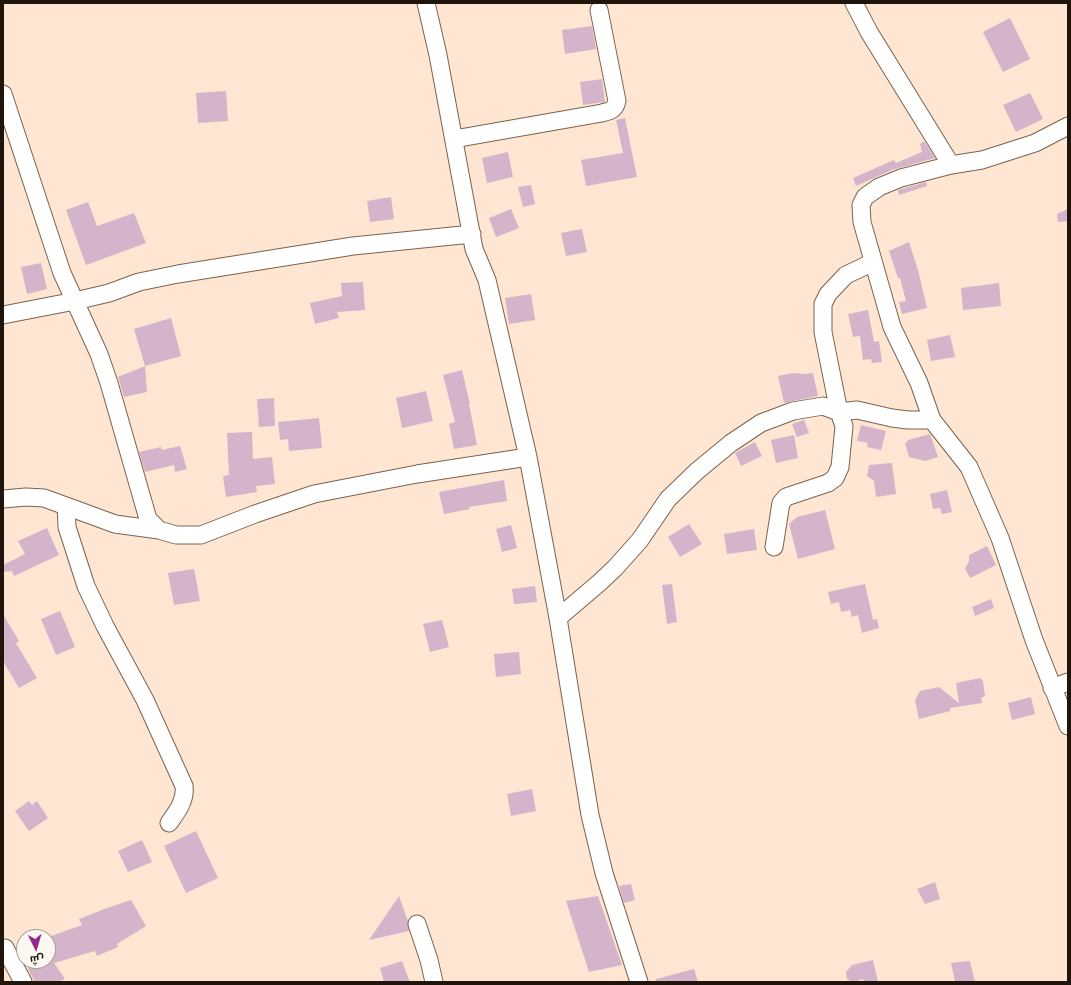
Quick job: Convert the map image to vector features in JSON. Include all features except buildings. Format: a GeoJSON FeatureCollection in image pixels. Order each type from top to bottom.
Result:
{"type":"FeatureCollection","features":[{"type":"Feature","properties":{"kind":"street"},"geometry":{"type":"LineString","coordinates":[[426,3],[438,55],[474,249],[486,280],[528,457],[558,618],[590,815],[604,873],[639,982]]}},
{"type":"Feature","properties":{"kind":"street"},"geometry":{"type":"LineString","coordinates":[[854,3],[869,32],[951,165]]}},
{"type":"Feature","properties":{"kind":"street"},"geometry":{"type":"LineString","coordinates":[[454,140],[602,113],[613,109],[616,106],[616,101],[599,10]]}},
{"type":"Feature","properties":{"kind":"street"},"geometry":{"type":"LineString","coordinates":[[3,94],[62,273],[99,354],[109,383],[148,519],[159,530]]}},
{"type":"Feature","properties":{"kind":"street"},"geometry":{"type":"LineString","coordinates":[[1068,126],[1035,143],[982,160],[951,165],[901,178],[871,191],[865,197],[861,205],[862,222],[872,262],[892,327],[919,383],[932,420],[969,467],[1000,538],[1034,640],[1068,726]]}},
{"type":"Feature","properties":{"kind":"street"},"geometry":{"type":"LineString","coordinates":[[3,315],[75,301],[139,282],[178,274],[353,246],[472,234]]}},
{"type":"Feature","properties":{"kind":"street"},"geometry":{"type":"LineString","coordinates":[[774,547],[780,509],[786,497],[828,483],[835,478],[840,467],[844,426],[839,412],[823,332],[823,304],[828,294],[846,275],[872,262]]}},
{"type":"Feature","properties":{"kind":"street"},"geometry":{"type":"LineString","coordinates":[[558,618],[615,568],[640,540],[668,500],[697,471],[731,443],[761,423],[793,411],[823,406],[839,412],[857,410],[892,418],[932,420]]}},
{"type":"Feature","properties":{"kind":"street"},"geometry":{"type":"LineString","coordinates":[[3,499],[26,497],[44,498],[115,524],[159,530],[176,535],[201,535],[255,514],[314,494],[417,474],[528,457]]}},
{"type":"Feature","properties":{"kind":"street"},"geometry":{"type":"LineString","coordinates":[[66,506],[67,527],[86,586],[105,626],[145,700],[184,786],[185,792],[178,811],[169,823]]}},
{"type":"Feature","properties":{"kind":"street"},"geometry":{"type":"LineString","coordinates":[[1052,688],[1068,682]]}},
{"type":"Feature","properties":{"kind":"street"},"geometry":{"type":"LineString","coordinates":[[417,924],[429,960],[434,982]]}},
{"type":"Feature","properties":{"kind":"street"},"geometry":{"type":"LineString","coordinates":[[3,948],[5,948],[23,982]]}}]}
